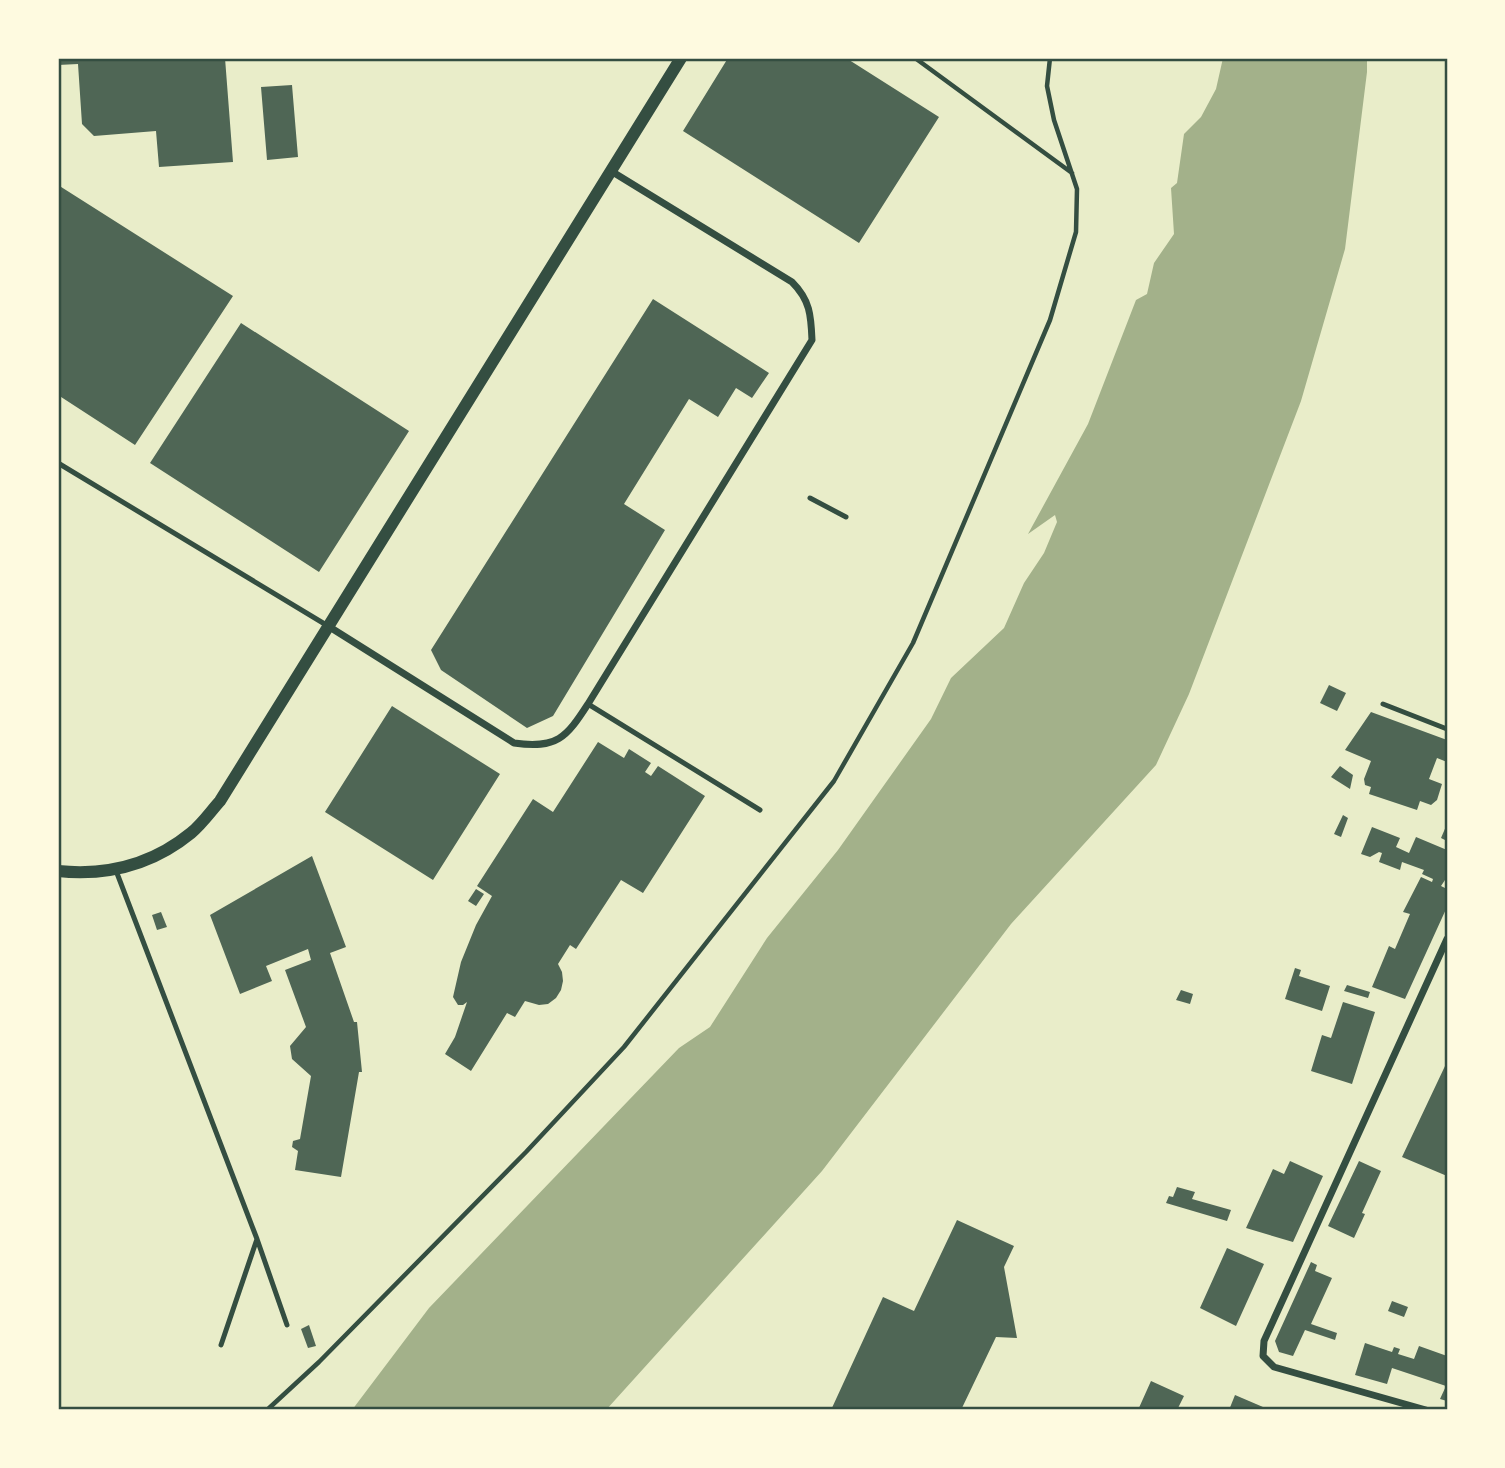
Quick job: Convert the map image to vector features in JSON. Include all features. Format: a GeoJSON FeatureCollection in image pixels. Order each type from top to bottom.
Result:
{"type":"FeatureCollection","features":[{"type":"Feature","properties":{"kind":"street"},"geometry":{"type":"LineString","coordinates":[[58,871],[85,874],[128,867],[163,854],[193,832],[220,801],[681,58]]}},
{"type":"Feature","properties":{"kind":"street"},"geometry":{"type":"LineString","coordinates":[[328,626],[514,743],[536,746],[552,743],[571,730],[588,704],[812,340],[811,316],[804,294],[792,282],[611,171]]}},
{"type":"Feature","properties":{"kind":"street"},"geometry":{"type":"LineString","coordinates":[[1426,1410],[1274,1367],[1264,1356],[1264,1341],[1447,939]]}},
{"type":"Feature","properties":{"kind":"lane"},"geometry":{"type":"LineString","coordinates":[[58,463],[328,626]]}},
{"type":"Feature","properties":{"kind":"lane"},"geometry":{"type":"LineString","coordinates":[[810,498],[846,516]]}},
{"type":"Feature","properties":{"kind":"lane"},"geometry":{"type":"LineString","coordinates":[[588,704],[760,810]]}},
{"type":"Feature","properties":{"kind":"lane"},"geometry":{"type":"LineString","coordinates":[[1383,704],[1447,729]]}},
{"type":"Feature","properties":{"kind":"lane"},"geometry":{"type":"LineString","coordinates":[[115,869],[257,1239],[287,1325]]}},
{"type":"Feature","properties":{"kind":"lane"},"geometry":{"type":"LineString","coordinates":[[221,1345],[257,1239]]}},
{"type":"Feature","properties":{"kind":"path"},"geometry":{"type":"LineString","coordinates":[[915,58],[1072,173]]}},
{"type":"Feature","properties":{"kind":"path"},"geometry":{"type":"LineString","coordinates":[[267,1410],[329,1353],[526,1152],[624,1047],[834,781],[913,643],[1050,320],[1076,232],[1077,190],[1054,120],[1047,86],[1050,58]]}},
{"type":"Feature","properties":{"kind":"shaded area"},"geometry":{"type":"Polygon","coordinates":[[[1223,58],[1367,58],[1367,72],[1345,249],[1301,401],[1189,694],[1156,765],[1011,924],[822,1171],[606,1410],[352,1410],[429,1308],[679,1048],[710,1027],[767,938],[838,850],[931,719],[951,678],[1004,628],[1024,583],[1044,553],[1057,522],[1055,515],[1028,534],[1088,424],[1136,300],[1147,294],[1154,263],[1174,234],[1171,188],[1177,183],[1184,134],[1201,117],[1216,89],[1223,58]]]}},
{"type":"Feature","properties":{"kind":"building"},"geometry":{"type":"Polygon","coordinates":[[[58,58],[225,58],[233,162],[159,167],[156,131],[94,136],[82,124],[78,64],[58,65],[58,58]]]}},
{"type":"Feature","properties":{"kind":"building"},"geometry":{"type":"Polygon","coordinates":[[[728,58],[846,58],[939,117],[859,243],[683,131],[728,58]]]}},
{"type":"Feature","properties":{"kind":"building"},"geometry":{"type":"Polygon","coordinates":[[[292,85],[298,157],[267,160],[261,87],[292,85]]]}},
{"type":"Feature","properties":{"kind":"building"},"geometry":{"type":"Polygon","coordinates":[[[58,185],[233,296],[135,445],[58,395],[58,185]]]}},
{"type":"Feature","properties":{"kind":"building"},"geometry":{"type":"Polygon","coordinates":[[[653,299],[769,373],[752,398],[736,388],[718,417],[689,399],[624,504],[665,530],[553,716],[527,728],[441,670],[431,650],[653,299]]]}},
{"type":"Feature","properties":{"kind":"building"},"geometry":{"type":"Polygon","coordinates":[[[241,323],[409,431],[319,572],[150,463],[241,323]]]}},
{"type":"Feature","properties":{"kind":"building"},"geometry":{"type":"Polygon","coordinates":[[[1329,685],[1346,693],[1337,711],[1320,703],[1329,685]]]}},
{"type":"Feature","properties":{"kind":"building"},"geometry":{"type":"Polygon","coordinates":[[[392,706],[500,774],[433,880],[325,812],[392,706]]]}},
{"type":"Feature","properties":{"kind":"building"},"geometry":{"type":"Polygon","coordinates":[[[1371,712],[1447,740],[1447,762],[1437,758],[1429,779],[1442,784],[1437,800],[1431,805],[1420,801],[1417,810],[1369,794],[1371,787],[1365,785],[1364,779],[1371,761],[1345,750],[1371,712]]]}},
{"type":"Feature","properties":{"kind":"building"},"geometry":{"type":"Polygon","coordinates":[[[598,742],[624,758],[629,749],[651,763],[645,772],[651,776],[658,766],[705,796],[643,893],[621,880],[576,949],[570,945],[558,964],[563,981],[556,998],[548,1004],[539,1005],[525,1001],[515,1017],[507,1013],[471,1071],[445,1054],[455,1037],[467,1002],[458,1005],[453,997],[461,962],[476,925],[492,896],[477,886],[533,799],[553,812],[598,742]]]}},
{"type":"Feature","properties":{"kind":"building"},"geometry":{"type":"Polygon","coordinates":[[[1340,766],[1353,775],[1350,789],[1331,777],[1340,766]]]}},
{"type":"Feature","properties":{"kind":"building"},"geometry":{"type":"Polygon","coordinates":[[[1343,815],[1348,818],[1341,837],[1334,834],[1343,815]]]}},
{"type":"Feature","properties":{"kind":"building"},"geometry":{"type":"Polygon","coordinates":[[[1447,824],[1447,841],[1441,838],[1447,824]]]}},
{"type":"Feature","properties":{"kind":"building"},"geometry":{"type":"Polygon","coordinates":[[[1372,827],[1400,838],[1396,847],[1409,853],[1416,837],[1447,850],[1447,881],[1441,886],[1447,889],[1447,907],[1405,999],[1372,987],[1389,946],[1395,949],[1410,914],[1403,912],[1421,877],[1432,882],[1433,879],[1422,874],[1424,870],[1402,862],[1400,870],[1379,862],[1382,853],[1370,857],[1361,854],[1372,827]]]}},
{"type":"Feature","properties":{"kind":"building"},"geometry":{"type":"Polygon","coordinates":[[[312,856],[346,947],[330,953],[354,1022],[357,1022],[362,1072],[359,1072],[341,1177],[295,1170],[298,1151],[292,1147],[293,1141],[300,1139],[311,1076],[292,1059],[290,1046],[306,1027],[285,970],[311,960],[308,949],[266,966],[272,981],[240,994],[210,915],[312,856]]]}},
{"type":"Feature","properties":{"kind":"building"},"geometry":{"type":"Polygon","coordinates":[[[476,889],[484,894],[476,906],[468,901],[476,889]]]}},
{"type":"Feature","properties":{"kind":"building"},"geometry":{"type":"Polygon","coordinates":[[[161,912],[167,927],[157,930],[152,915],[161,912]]]}},
{"type":"Feature","properties":{"kind":"building"},"geometry":{"type":"Polygon","coordinates":[[[1295,968],[1301,970],[1299,976],[1330,986],[1322,1011],[1285,999],[1295,968]]]}},
{"type":"Feature","properties":{"kind":"building"},"geometry":{"type":"Polygon","coordinates":[[[1347,985],[1370,992],[1368,998],[1344,991],[1347,985]]]}},
{"type":"Feature","properties":{"kind":"building"},"geometry":{"type":"Polygon","coordinates":[[[1181,990],[1193,994],[1190,1004],[1176,1000],[1181,990]]]}},
{"type":"Feature","properties":{"kind":"building"},"geometry":{"type":"Polygon","coordinates":[[[1343,1002],[1375,1012],[1352,1084],[1311,1071],[1322,1035],[1331,1038],[1343,1002]]]}},
{"type":"Feature","properties":{"kind":"building"},"geometry":{"type":"Polygon","coordinates":[[[1445,1066],[1447,1067],[1447,1176],[1402,1157],[1445,1066]]]}},
{"type":"Feature","properties":{"kind":"building"},"geometry":{"type":"Polygon","coordinates":[[[1290,1161],[1323,1176],[1293,1242],[1246,1228],[1273,1169],[1284,1174],[1290,1161]]]}},
{"type":"Feature","properties":{"kind":"building"},"geometry":{"type":"Polygon","coordinates":[[[1359,1161],[1381,1171],[1354,1238],[1328,1226],[1359,1161]]]}},
{"type":"Feature","properties":{"kind":"building"},"geometry":{"type":"Polygon","coordinates":[[[1177,1187],[1195,1192],[1192,1199],[1231,1210],[1227,1221],[1166,1203],[1169,1196],[1173,1197],[1177,1187]]]}},
{"type":"Feature","properties":{"kind":"building"},"geometry":{"type":"Polygon","coordinates":[[[957,1220],[1014,1246],[1004,1267],[1017,1338],[996,1337],[961,1410],[831,1410],[883,1297],[914,1311],[957,1220]]]}},
{"type":"Feature","properties":{"kind":"building"},"geometry":{"type":"Polygon","coordinates":[[[1227,1248],[1264,1264],[1236,1326],[1200,1308],[1227,1248]]]}},
{"type":"Feature","properties":{"kind":"building"},"geometry":{"type":"Polygon","coordinates":[[[1311,1262],[1317,1265],[1315,1271],[1332,1278],[1311,1324],[1337,1333],[1335,1340],[1305,1330],[1293,1356],[1279,1352],[1275,1341],[1311,1262]]]}},
{"type":"Feature","properties":{"kind":"building"},"geometry":{"type":"Polygon","coordinates":[[[1392,1301],[1408,1307],[1404,1317],[1388,1311],[1392,1301]]]}},
{"type":"Feature","properties":{"kind":"building"},"geometry":{"type":"Polygon","coordinates":[[[309,1325],[316,1346],[308,1348],[301,1329],[309,1325]]]}},
{"type":"Feature","properties":{"kind":"building"},"geometry":{"type":"Polygon","coordinates":[[[1365,1343],[1392,1352],[1394,1347],[1400,1349],[1398,1354],[1414,1359],[1419,1346],[1447,1356],[1447,1401],[1440,1399],[1446,1386],[1392,1368],[1387,1384],[1355,1375],[1365,1343]]]}},
{"type":"Feature","properties":{"kind":"building"},"geometry":{"type":"Polygon","coordinates":[[[1151,1381],[1184,1396],[1177,1410],[1138,1410],[1151,1381]]]}},
{"type":"Feature","properties":{"kind":"building"},"geometry":{"type":"Polygon","coordinates":[[[1235,1395],[1270,1410],[1229,1410],[1235,1395]]]}}]}
